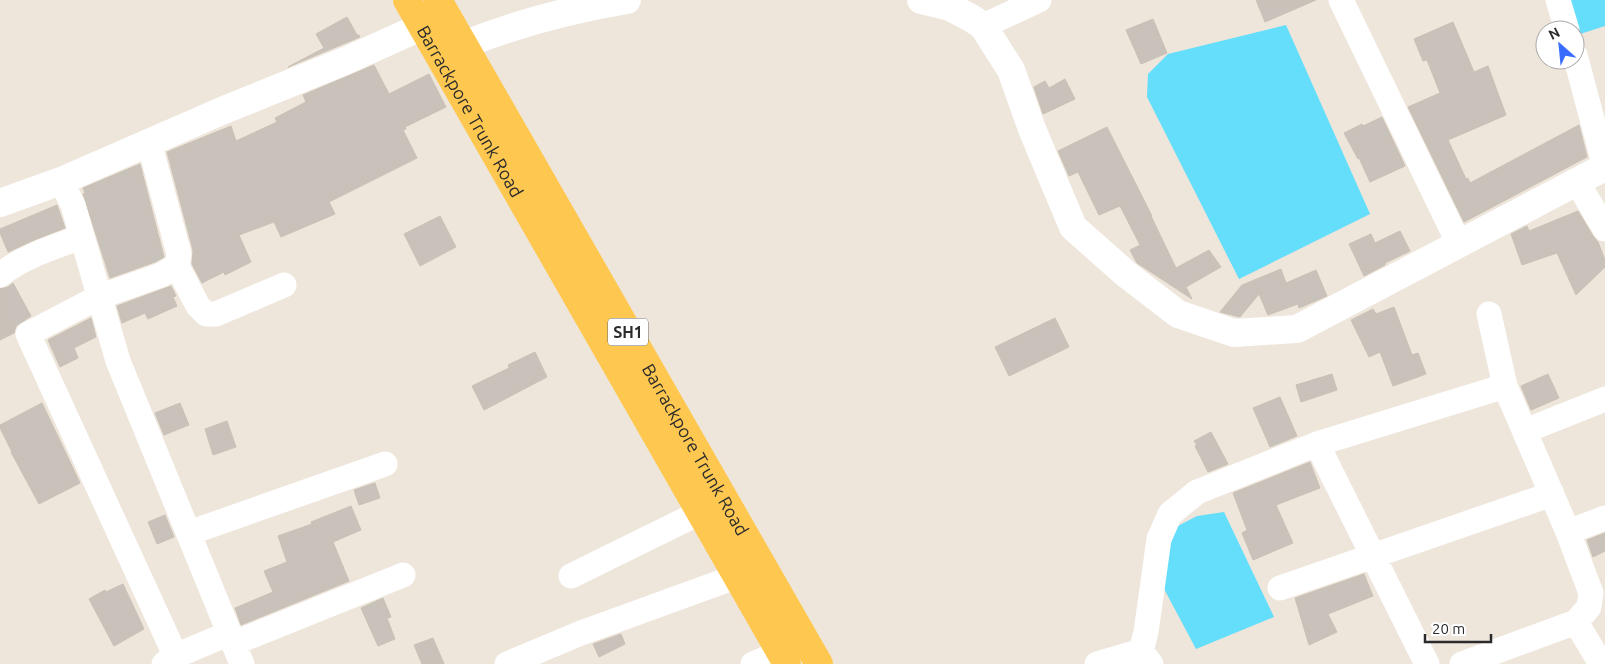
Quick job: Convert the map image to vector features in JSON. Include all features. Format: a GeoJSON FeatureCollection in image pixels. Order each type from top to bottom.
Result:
{"type":"FeatureCollection","features":[{"type":"Feature","properties":{"kind":"main road","name":"Barrackpore Trunk Road"},"geometry":{"type":"LineString","coordinates":[[407,0],[784,658]]}},
{"type":"Feature","properties":{"kind":"main road","name":"Barrackpore Trunk Road"},"geometry":{"type":"LineString","coordinates":[[442,8],[819,664]]}},
{"type":"Feature","properties":{"kind":"street"},"geometry":{"type":"LineString","coordinates":[[463,45],[506,29],[598,5],[627,0]]}},
{"type":"Feature","properties":{"kind":"street"},"geometry":{"type":"LineString","coordinates":[[921,0],[972,15],[1039,0]]}},
{"type":"Feature","properties":{"kind":"street"},"geometry":{"type":"LineString","coordinates":[[1341,0],[1459,244]]}},
{"type":"Feature","properties":{"kind":"street"},"geometry":{"type":"LineString","coordinates":[[1558,0],[1564,20]]}},
{"type":"Feature","properties":{"kind":"street"},"geometry":{"type":"LineString","coordinates":[[0,203],[61,181],[224,110],[345,61],[422,25],[442,8]]}},
{"type":"Feature","properties":{"kind":"street"},"geometry":{"type":"LineString","coordinates":[[972,15],[1011,70],[1032,129],[1073,227],[1126,274],[1178,314],[1234,334],[1297,329],[1605,167],[1579,70]]}},
{"type":"Feature","properties":{"kind":"street"},"geometry":{"type":"LineString","coordinates":[[149,142],[179,254],[177,266],[198,306],[206,314],[216,314],[284,286]]}},
{"type":"Feature","properties":{"kind":"street"},"geometry":{"type":"LineString","coordinates":[[61,181],[72,205],[118,361],[236,647]]}},
{"type":"Feature","properties":{"kind":"street"},"geometry":{"type":"LineString","coordinates":[[1577,182],[1605,229]]}},
{"type":"Feature","properties":{"kind":"street"},"geometry":{"type":"LineString","coordinates":[[0,275],[11,266],[82,237]]}},
{"type":"Feature","properties":{"kind":"street"},"geometry":{"type":"LineString","coordinates":[[177,266],[161,275],[99,296],[28,334],[171,646],[168,660],[236,647],[403,575]]}},
{"type":"Feature","properties":{"kind":"street"},"geometry":{"type":"LineString","coordinates":[[1462,664],[1576,622],[1589,607],[1598,590],[1568,532],[1505,386],[1489,314]]}},
{"type":"Feature","properties":{"kind":"street"},"geometry":{"type":"LineString","coordinates":[[1097,664],[1146,658],[1146,632],[1158,539],[1170,514],[1197,492],[1317,444],[1505,386]]}},
{"type":"Feature","properties":{"kind":"street"},"geometry":{"type":"LineString","coordinates":[[1525,431],[1605,398]]}},
{"type":"Feature","properties":{"kind":"street"},"geometry":{"type":"LineString","coordinates":[[1317,444],[1427,664]]}},
{"type":"Feature","properties":{"kind":"street"},"geometry":{"type":"LineString","coordinates":[[189,533],[385,464]]}},
{"type":"Feature","properties":{"kind":"street"},"geometry":{"type":"LineString","coordinates":[[1280,588],[1552,494]]}},
{"type":"Feature","properties":{"kind":"street"},"geometry":{"type":"LineString","coordinates":[[570,576],[701,512]]}},
{"type":"Feature","properties":{"kind":"street"},"geometry":{"type":"LineString","coordinates":[[1568,532],[1605,518]]}},
{"type":"Feature","properties":{"kind":"street"},"geometry":{"type":"LineString","coordinates":[[507,664],[581,633],[738,576]]}},
{"type":"Feature","properties":{"kind":"street"},"geometry":{"type":"LineString","coordinates":[[1576,622],[1601,664]]}},
{"type":"Feature","properties":{"kind":"street"},"geometry":{"type":"LineString","coordinates":[[753,664],[784,658]]}},
{"type":"Feature","properties":{"kind":"water"},"geometry":{"type":"Polygon","coordinates":[[[1566,0],[1605,0],[1605,26],[1585,32],[1585,20],[1572,20],[1566,0]]]}},
{"type":"Feature","properties":{"kind":"water"},"geometry":{"type":"Polygon","coordinates":[[[1286,25],[1370,214],[1239,279],[1147,97],[1148,74],[1168,54],[1286,25]]]}},
{"type":"Feature","properties":{"kind":"water"},"geometry":{"type":"Polygon","coordinates":[[[1224,512],[1274,617],[1196,649],[1162,585],[1168,531],[1197,516],[1224,512]]]}},
{"type":"Feature","properties":{"kind":"building"},"geometry":{"type":"Polygon","coordinates":[[[1256,0],[1316,0],[1265,22],[1256,0]]]}},
{"type":"Feature","properties":{"kind":"building"},"geometry":{"type":"Polygon","coordinates":[[[347,17],[360,37],[288,67],[324,48],[316,34],[347,17]]]}},
{"type":"Feature","properties":{"kind":"building"},"geometry":{"type":"Polygon","coordinates":[[[1153,19],[1167,53],[1141,64],[1126,30],[1153,19]]]}},
{"type":"Feature","properties":{"kind":"building"},"geometry":{"type":"Polygon","coordinates":[[[1453,22],[1474,72],[1488,66],[1506,115],[1448,140],[1466,179],[1468,178],[1470,183],[1579,125],[1587,157],[1464,222],[1408,107],[1440,93],[1427,60],[1423,61],[1414,39],[1453,22]]]}},
{"type":"Feature","properties":{"kind":"building"},"geometry":{"type":"Polygon","coordinates":[[[374,65],[389,94],[429,74],[446,107],[405,127],[406,129],[403,130],[417,158],[329,202],[335,214],[281,237],[274,222],[239,235],[251,262],[225,275],[224,272],[202,283],[192,264],[193,250],[167,152],[231,126],[236,141],[277,122],[275,118],[306,102],[303,95],[374,65]]]}},
{"type":"Feature","properties":{"kind":"building"},"geometry":{"type":"Polygon","coordinates":[[[1065,79],[1075,99],[1043,114],[1034,87],[1045,81],[1049,88],[1065,79]]]}},
{"type":"Feature","properties":{"kind":"building"},"geometry":{"type":"Polygon","coordinates":[[[1382,117],[1405,166],[1370,182],[1359,158],[1344,133],[1382,117]]]}},
{"type":"Feature","properties":{"kind":"building"},"geometry":{"type":"Polygon","coordinates":[[[1107,127],[1176,268],[1209,250],[1221,267],[1186,287],[1192,299],[1137,263],[1130,250],[1140,245],[1120,206],[1099,215],[1078,172],[1069,176],[1058,151],[1107,127]]]}},
{"type":"Feature","properties":{"kind":"building"},"geometry":{"type":"Polygon","coordinates":[[[140,164],[164,257],[110,278],[83,194],[85,193],[83,188],[140,164]]]}},
{"type":"Feature","properties":{"kind":"building"},"geometry":{"type":"Polygon","coordinates":[[[57,205],[65,228],[8,252],[0,229],[57,205]]]}},
{"type":"Feature","properties":{"kind":"building"},"geometry":{"type":"Polygon","coordinates":[[[1578,211],[1598,242],[1605,260],[1605,267],[1576,295],[1557,253],[1522,265],[1511,234],[1527,226],[1529,231],[1578,211]]]}},
{"type":"Feature","properties":{"kind":"building"},"geometry":{"type":"Polygon","coordinates":[[[440,216],[456,247],[420,266],[404,234],[440,216]]]}},
{"type":"Feature","properties":{"kind":"building"},"geometry":{"type":"Polygon","coordinates":[[[1400,231],[1410,251],[1364,276],[1349,244],[1371,234],[1375,243],[1400,231]]]}},
{"type":"Feature","properties":{"kind":"building"},"geometry":{"type":"Polygon","coordinates":[[[1281,269],[1286,283],[1316,270],[1327,296],[1299,308],[1298,304],[1268,315],[1259,294],[1240,317],[1220,312],[1242,285],[1281,269]]]}},
{"type":"Feature","properties":{"kind":"building"},"geometry":{"type":"Polygon","coordinates":[[[13,283],[31,316],[16,326],[14,333],[0,340],[0,289],[8,287],[13,283]]]}},
{"type":"Feature","properties":{"kind":"building"},"geometry":{"type":"Polygon","coordinates":[[[171,286],[176,296],[173,297],[177,306],[148,319],[145,313],[122,323],[117,306],[171,286]]]}},
{"type":"Feature","properties":{"kind":"building"},"geometry":{"type":"Polygon","coordinates":[[[1394,307],[1412,355],[1418,353],[1426,374],[1393,386],[1380,352],[1369,357],[1351,320],[1373,309],[1376,314],[1394,307]]]}},
{"type":"Feature","properties":{"kind":"building"},"geometry":{"type":"Polygon","coordinates":[[[91,318],[96,337],[74,348],[78,358],[60,367],[48,340],[91,318]]]}},
{"type":"Feature","properties":{"kind":"building"},"geometry":{"type":"Polygon","coordinates":[[[1055,318],[1069,347],[1009,376],[995,347],[1055,318]]]}},
{"type":"Feature","properties":{"kind":"building"},"geometry":{"type":"Polygon","coordinates":[[[535,352],[547,377],[484,410],[472,386],[509,368],[508,365],[535,352]]]}},
{"type":"Feature","properties":{"kind":"building"},"geometry":{"type":"Polygon","coordinates":[[[1332,374],[1337,390],[1301,402],[1296,385],[1332,374]]]}},
{"type":"Feature","properties":{"kind":"building"},"geometry":{"type":"Polygon","coordinates":[[[1548,374],[1559,398],[1531,410],[1521,386],[1548,374]]]}},
{"type":"Feature","properties":{"kind":"building"},"geometry":{"type":"Polygon","coordinates":[[[1280,397],[1297,436],[1270,447],[1253,408],[1280,397]]]}},
{"type":"Feature","properties":{"kind":"building"},"geometry":{"type":"Polygon","coordinates":[[[42,403],[80,483],[39,504],[11,452],[0,425],[42,403]]]}},
{"type":"Feature","properties":{"kind":"building"},"geometry":{"type":"Polygon","coordinates":[[[180,403],[189,425],[164,435],[155,413],[180,403]]]}},
{"type":"Feature","properties":{"kind":"building"},"geometry":{"type":"Polygon","coordinates":[[[227,421],[236,447],[213,455],[205,429],[227,421]]]}},
{"type":"Feature","properties":{"kind":"building"},"geometry":{"type":"Polygon","coordinates":[[[1211,432],[1228,464],[1208,472],[1194,441],[1211,432]]]}},
{"type":"Feature","properties":{"kind":"building"},"geometry":{"type":"Polygon","coordinates":[[[1310,462],[1320,488],[1276,505],[1293,543],[1253,560],[1242,533],[1247,530],[1233,493],[1310,462]]]}},
{"type":"Feature","properties":{"kind":"building"},"geometry":{"type":"Polygon","coordinates":[[[375,483],[380,498],[359,505],[354,490],[375,483]]]}},
{"type":"Feature","properties":{"kind":"building"},"geometry":{"type":"Polygon","coordinates":[[[351,506],[361,530],[333,542],[349,581],[241,625],[235,608],[273,592],[264,571],[287,562],[278,536],[312,524],[311,522],[351,506]]]}},
{"type":"Feature","properties":{"kind":"building"},"geometry":{"type":"Polygon","coordinates":[[[165,515],[174,537],[157,544],[148,522],[165,515]]]}},
{"type":"Feature","properties":{"kind":"building"},"geometry":{"type":"Polygon","coordinates":[[[1605,533],[1605,551],[1593,557],[1587,540],[1605,533]]]}},
{"type":"Feature","properties":{"kind":"building"},"geometry":{"type":"Polygon","coordinates":[[[1364,574],[1373,596],[1328,614],[1337,632],[1309,645],[1295,598],[1364,574]]]}},
{"type":"Feature","properties":{"kind":"building"},"geometry":{"type":"Polygon","coordinates":[[[123,584],[144,629],[114,646],[89,599],[105,590],[106,592],[123,584]]]}},
{"type":"Feature","properties":{"kind":"building"},"geometry":{"type":"Polygon","coordinates":[[[383,598],[391,617],[387,618],[395,639],[378,646],[361,608],[383,598]]]}},
{"type":"Feature","properties":{"kind":"building"},"geometry":{"type":"Polygon","coordinates":[[[621,634],[625,644],[599,657],[593,644],[621,634]]]}},
{"type":"Feature","properties":{"kind":"building"},"geometry":{"type":"Polygon","coordinates":[[[433,638],[444,664],[422,664],[414,645],[433,638]]]}}]}
